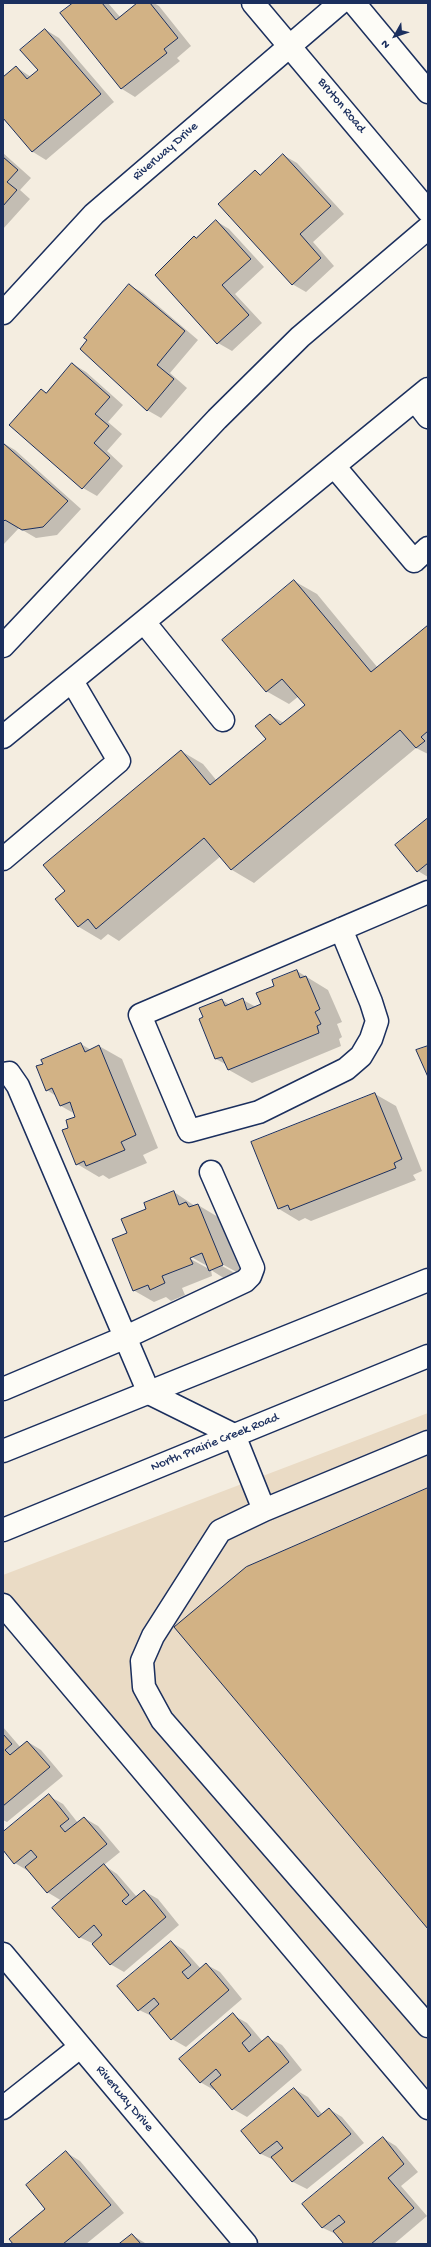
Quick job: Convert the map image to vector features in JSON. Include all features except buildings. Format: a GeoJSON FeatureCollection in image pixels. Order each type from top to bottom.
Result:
{"type":"FeatureCollection","features":[{"type":"Feature","properties":{"kind":"main road","name":"Bruton Road"},"geometry":{"type":"LineString","coordinates":[[253,3],[291,46],[428,211]]}},
{"type":"Feature","properties":{"kind":"main road","name":"Riverway Drive"},"geometry":{"type":"LineString","coordinates":[[3,313],[94,214],[340,3]]}},
{"type":"Feature","properties":{"kind":"main road"},"geometry":{"type":"LineString","coordinates":[[354,3],[428,92]]}},
{"type":"Feature","properties":{"kind":"main road"},"geometry":{"type":"LineString","coordinates":[[3,646],[217,419],[300,337],[428,228]]}},
{"type":"Feature","properties":{"kind":"main road"},"geometry":{"type":"LineString","coordinates":[[3,737],[421,395],[428,417]]}},
{"type":"Feature","properties":{"kind":"main road"},"geometry":{"type":"LineString","coordinates":[[334,466],[414,561],[428,548]]}},
{"type":"Feature","properties":{"kind":"main road"},"geometry":{"type":"LineString","coordinates":[[144,622],[223,720]]}},
{"type":"Feature","properties":{"kind":"main road"},"geometry":{"type":"LineString","coordinates":[[3,859],[119,761],[72,680]]}},
{"type":"Feature","properties":{"kind":"main road"},"geometry":{"type":"LineString","coordinates":[[341,929],[371,1002],[377,1021],[371,1040],[361,1056],[346,1069],[259,1112],[189,1131],[140,1015],[341,929],[428,892]]}},
{"type":"Feature","properties":{"kind":"main road"},"geometry":{"type":"LineString","coordinates":[[3,1074],[9,1073],[18,1086],[149,1392],[234,1435],[264,1510]]}},
{"type":"Feature","properties":{"kind":"main road"},"geometry":{"type":"LineString","coordinates":[[3,1389],[126,1337],[245,1282],[250,1276],[253,1268],[211,1172]]}},
{"type":"Feature","properties":{"kind":"main road"},"geometry":{"type":"LineString","coordinates":[[3,1451],[428,1280]]}},
{"type":"Feature","properties":{"kind":"main road","name":"North Prairie Creek Road"},"geometry":{"type":"LineString","coordinates":[[3,1530],[428,1356]]}},
{"type":"Feature","properties":{"kind":"main road"},"geometry":{"type":"LineString","coordinates":[[428,1442],[264,1510],[220,1531],[153,1636],[142,1661],[144,1687],[162,1720],[428,2026]]}},
{"type":"Feature","properties":{"kind":"main road"},"geometry":{"type":"LineString","coordinates":[[3,1605],[428,2108]]}},
{"type":"Feature","properties":{"kind":"main road","name":"Riverway Drive"},"geometry":{"type":"LineString","coordinates":[[3,1954],[246,2244]]}},
{"type":"Feature","properties":{"kind":"main road"},"geometry":{"type":"LineString","coordinates":[[3,2108],[80,2047]]}},
{"type":"Feature","properties":{"kind":"shaded area"},"geometry":{"type":"Polygon","coordinates":[[[428,1413],[428,2088],[3,1602],[3,1575],[428,1413]]]}}]}
